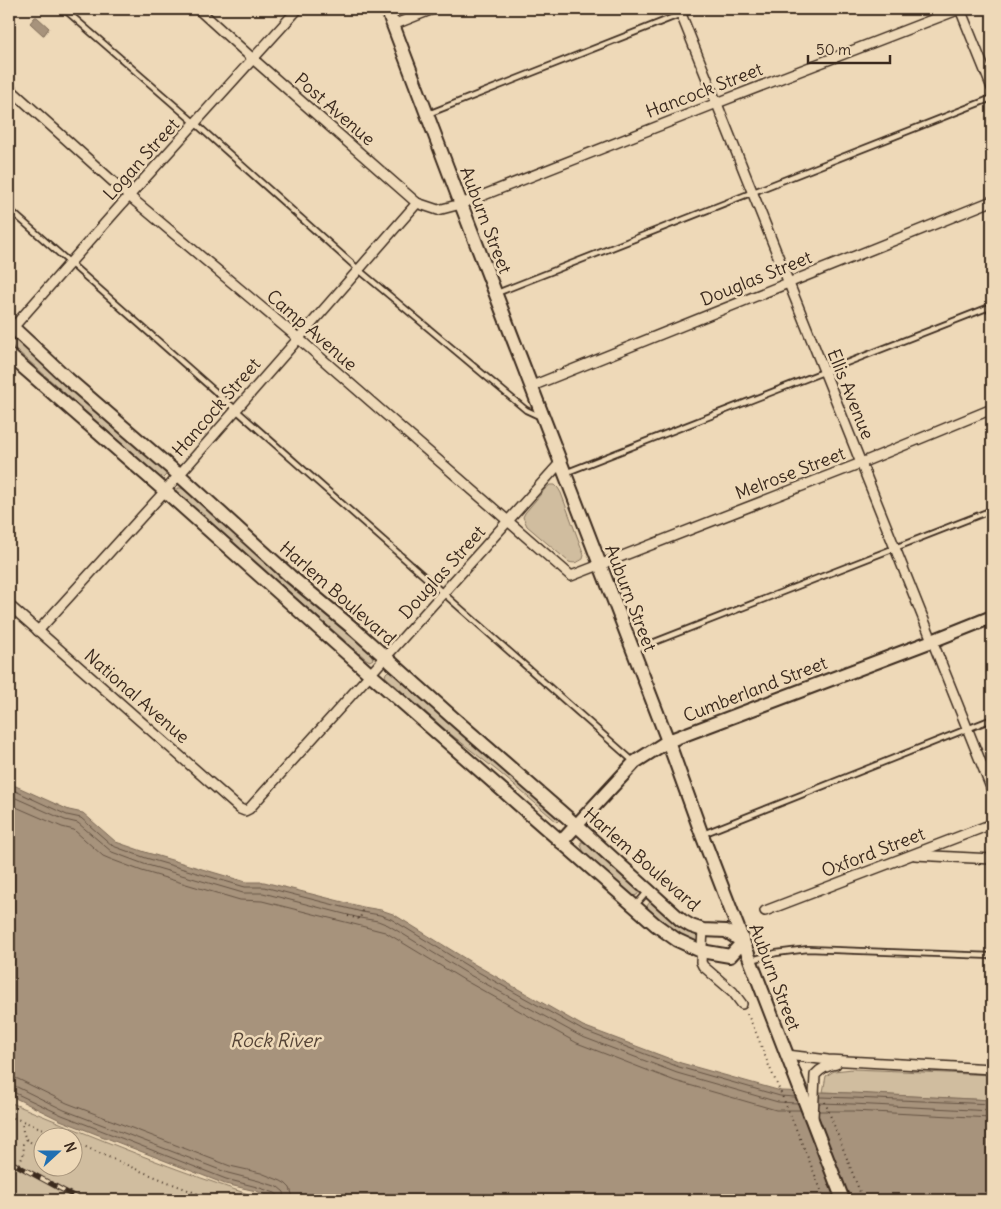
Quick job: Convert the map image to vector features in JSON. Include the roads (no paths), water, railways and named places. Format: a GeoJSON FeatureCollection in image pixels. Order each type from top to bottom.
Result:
{"type":"FeatureCollection","features":[{"type":"Feature","properties":{"kind":"street","name":"Post Avenue"},"geometry":{"type":"LineString","coordinates":[[198,9],[252,59],[417,203],[438,210],[461,204]]}},
{"type":"Feature","properties":{"kind":"street","name":"Logan Street"},"geometry":{"type":"LineString","coordinates":[[10,328],[298,9]]}},
{"type":"Feature","properties":{"kind":"street","name":"Auburn Street"},"geometry":{"type":"LineString","coordinates":[[387,9],[842,1200]]}},
{"type":"Feature","properties":{"kind":"street"},"geometry":{"type":"LineString","coordinates":[[393,25],[433,9]]}},
{"type":"Feature","properties":{"kind":"street"},"geometry":{"type":"LineString","coordinates":[[960,9],[992,88]]}},
{"type":"Feature","properties":{"kind":"street","name":"Hancock Street"},"geometry":{"type":"LineString","coordinates":[[461,204],[960,9]]}},
{"type":"Feature","properties":{"kind":"street","name":"Ellis Avenue"},"geometry":{"type":"LineString","coordinates":[[680,11],[992,790]]}},
{"type":"Feature","properties":{"kind":"street","name":"Camp Avenue"},"geometry":{"type":"LineString","coordinates":[[9,88],[129,196],[298,338],[571,576],[600,565]]}},
{"type":"Feature","properties":{"kind":"street","name":"Douglas Street"},"geometry":{"type":"LineString","coordinates":[[532,386],[992,202]]}},
{"type":"Feature","properties":{"kind":"street","name":"Hancock Street"},"geometry":{"type":"LineString","coordinates":[[38,631],[165,491],[417,203]]}},
{"type":"Feature","properties":{"kind":"street","name":"Harlem Boulevard"},"geometry":{"type":"LineString","coordinates":[[10,328],[179,475],[290,576],[355,630],[681,920],[703,930],[726,931],[743,942]]}},
{"type":"Feature","properties":{"kind":"street"},"geometry":{"type":"LineString","coordinates":[[9,355],[656,925],[677,940],[702,951],[730,956],[743,942]]}},
{"type":"Feature","properties":{"kind":"street","name":"Melrose Street"},"geometry":{"type":"LineString","coordinates":[[600,565],[861,463],[992,409]]}},
{"type":"Feature","properties":{"kind":"street","name":"Douglas Street"},"geometry":{"type":"LineString","coordinates":[[245,811],[249,809],[509,522],[562,468]]}},
{"type":"Feature","properties":{"kind":"street","name":"National Avenue"},"geometry":{"type":"LineString","coordinates":[[9,605],[240,809],[245,811]]}},
{"type":"Feature","properties":{"kind":"street","name":"Cumberland Street"},"geometry":{"type":"LineString","coordinates":[[561,842],[635,762],[668,741],[992,617]]}},
{"type":"Feature","properties":{"kind":"street","name":"Oxford Street"},"geometry":{"type":"LineString","coordinates":[[765,911],[992,824]]}},
{"type":"Feature","properties":{"kind":"street"},"geometry":{"type":"LineString","coordinates":[[910,855],[992,859]]}},
{"type":"Feature","properties":{"kind":"street"},"geometry":{"type":"LineString","coordinates":[[703,930],[701,962],[703,966],[733,992],[742,1004]]}},
{"type":"Feature","properties":{"kind":"street"},"geometry":{"type":"LineString","coordinates":[[787,1055],[846,1062],[992,1069]]}},
{"type":"Feature","properties":{"kind":"street"},"geometry":{"type":"LineString","coordinates":[[812,1122],[815,1075],[826,1066],[846,1062]]}},
{"type":"Feature","properties":{"kind":"lane"},"geometry":{"type":"LineString","coordinates":[[64,9],[360,270],[526,410],[543,418]]}},
{"type":"Feature","properties":{"kind":"lane"},"geometry":{"type":"LineString","coordinates":[[427,114],[680,11],[694,9]]}},
{"type":"Feature","properties":{"kind":"lane"},"geometry":{"type":"LineString","coordinates":[[496,294],[992,98]]}},
{"type":"Feature","properties":{"kind":"lane"},"geometry":{"type":"LineString","coordinates":[[9,209],[635,762]]}},
{"type":"Feature","properties":{"kind":"lane"},"geometry":{"type":"LineString","coordinates":[[562,468],[824,372],[992,306]]}},
{"type":"Feature","properties":{"kind":"lane"},"geometry":{"type":"LineString","coordinates":[[633,651],[992,510]]}},
{"type":"Feature","properties":{"kind":"lane"},"geometry":{"type":"LineString","coordinates":[[702,835],[992,719]]}},
{"type":"Feature","properties":{"kind":"lane"},"geometry":{"type":"LineString","coordinates":[[634,906],[649,890]]}},
{"type":"Feature","properties":{"kind":"lane"},"geometry":{"type":"LineString","coordinates":[[750,960],[776,953],[808,949],[992,956]]}},
{"type":"Feature","properties":{"kind":"water"},"geometry":{"type":"Polygon","coordinates":[[[35,17],[49,28],[44,35],[30,23],[35,17]]]}},
{"type":"Feature","properties":{"kind":"water","name":"Rock River"},"geometry":{"type":"Polygon","coordinates":[[[9,783],[69,810],[83,813],[116,842],[148,853],[246,882],[264,882],[393,914],[474,964],[583,1026],[681,1063],[781,1091],[992,1100],[992,1200],[280,1200],[256,1191],[225,1184],[82,1129],[82,1126],[75,1126],[60,1120],[9,1095],[9,783]]]}},
{"type":"Feature","properties":{"kind":"railway"},"geometry":{"type":"LineString","coordinates":[[9,1161],[81,1200]]}}]}
